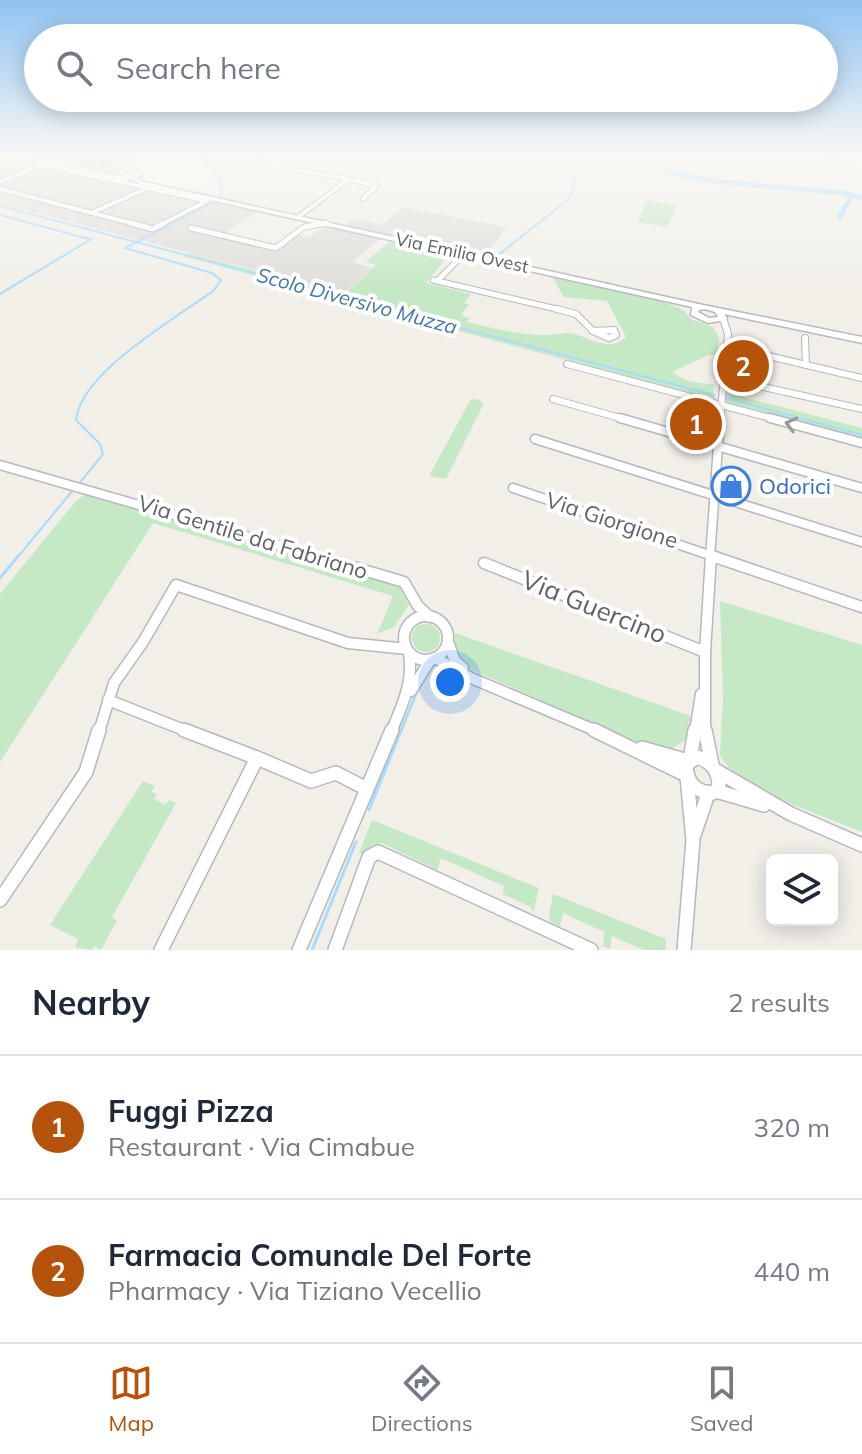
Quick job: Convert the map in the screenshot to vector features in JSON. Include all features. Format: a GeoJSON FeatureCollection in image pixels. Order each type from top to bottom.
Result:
{"type":"FeatureCollection","features":[{"type":"Feature","properties":{"kind":"main road","name":"Via Emilia Ovest"},"geometry":{"type":"LineString","coordinates":[[222,200],[298,217],[308,224],[327,223],[651,294],[702,307],[719,317]]}},
{"type":"Feature","properties":{"kind":"main road","name":"Via Emilia Ovest"},"geometry":{"type":"LineString","coordinates":[[651,294],[680,304],[694,313],[719,317]]}},
{"type":"Feature","properties":{"kind":"main road"},"geometry":{"type":"LineString","coordinates":[[694,313],[695,308],[702,307]]}},
{"type":"Feature","properties":{"kind":"main road"},"geometry":{"type":"LineString","coordinates":[[719,317],[754,316],[862,340]]}},
{"type":"Feature","properties":{"kind":"street"},"geometry":{"type":"LineString","coordinates":[[43,200],[90,213],[119,200]]}},
{"type":"Feature","properties":{"kind":"street","name":"Via Emilia Ovest"},"geometry":{"type":"LineString","coordinates":[[90,213],[153,229],[207,201],[204,200]]}},
{"type":"Feature","properties":{"kind":"street"},"geometry":{"type":"LineString","coordinates":[[298,217],[320,200]]}},
{"type":"Feature","properties":{"kind":"street"},"geometry":{"type":"LineString","coordinates":[[191,228],[276,248],[308,224]]}},
{"type":"Feature","properties":{"kind":"street"},"geometry":{"type":"LineString","coordinates":[[463,253],[435,280],[576,314],[592,331]]}},
{"type":"Feature","properties":{"kind":"street"},"geometry":{"type":"LineString","coordinates":[[693,840],[712,792],[720,782],[705,738],[704,677],[726,343],[719,317]]}},
{"type":"Feature","properties":{"kind":"street"},"geometry":{"type":"LineString","coordinates":[[805,338],[806,365]]}},
{"type":"Feature","properties":{"kind":"street"},"geometry":{"type":"LineString","coordinates":[[726,343],[862,378]]}},
{"type":"Feature","properties":{"kind":"street"},"geometry":{"type":"LineString","coordinates":[[567,364],[862,443]]}},
{"type":"Feature","properties":{"kind":"street"},"geometry":{"type":"LineString","coordinates":[[723,372],[746,381]]}},
{"type":"Feature","properties":{"kind":"street"},"geometry":{"type":"LineString","coordinates":[[723,372],[746,381],[862,409]]}},
{"type":"Feature","properties":{"kind":"street"},"geometry":{"type":"LineString","coordinates":[[553,399],[862,488]]}},
{"type":"Feature","properties":{"kind":"street"},"geometry":{"type":"LineString","coordinates":[[535,439],[862,542]]}},
{"type":"Feature","properties":{"kind":"street","name":"Via Gentile da Fabriano"},"geometry":{"type":"LineString","coordinates":[[0,465],[404,582],[430,617]]}},
{"type":"Feature","properties":{"kind":"street","name":"Via Giorgione"},"geometry":{"type":"LineString","coordinates":[[513,488],[862,607]]}},
{"type":"Feature","properties":{"kind":"street","name":"Via Guercino"},"geometry":{"type":"LineString","coordinates":[[484,563],[705,652]]}},
{"type":"Feature","properties":{"kind":"street"},"geometry":{"type":"LineString","coordinates":[[0,900],[86,772],[114,683],[143,642],[176,585],[362,646],[408,651],[420,659],[433,658],[476,678]]}},
{"type":"Feature","properties":{"kind":"street"},"geometry":{"type":"LineString","coordinates":[[299,950],[406,697],[412,669],[407,627],[413,597]]}},
{"type":"Feature","properties":{"kind":"street"},"geometry":{"type":"LineString","coordinates":[[362,646],[389,641],[407,627],[430,617],[446,629],[457,664],[476,678],[688,768],[696,789],[791,814]]}},
{"type":"Feature","properties":{"kind":"street"},"geometry":{"type":"LineString","coordinates":[[406,697],[448,642]]}},
{"type":"Feature","properties":{"kind":"street"},"geometry":{"type":"LineString","coordinates":[[684,950],[693,840],[688,768],[704,677]]}},
{"type":"Feature","properties":{"kind":"street"},"geometry":{"type":"LineString","coordinates":[[108,700],[311,781],[336,773],[367,789]]}},
{"type":"Feature","properties":{"kind":"street"},"geometry":{"type":"LineString","coordinates":[[688,768],[701,757],[791,814],[862,845]]}},
{"type":"Feature","properties":{"kind":"street"},"geometry":{"type":"LineString","coordinates":[[161,950],[257,758]]}},
{"type":"Feature","properties":{"kind":"street"},"geometry":{"type":"LineString","coordinates":[[335,950],[369,857],[378,852],[591,950]]}},
{"type":"Feature","properties":{"kind":"shaded area"},"geometry":{"type":"Polygon","coordinates":[[[0,200],[216,200],[261,210],[225,233],[277,245],[292,234],[309,237],[330,222],[346,225],[355,218],[381,225],[402,207],[507,227],[481,259],[382,237],[352,262],[372,268],[345,293],[0,204],[0,200]]]}},
{"type":"Feature","properties":{"kind":"green space"},"geometry":{"type":"Polygon","coordinates":[[[647,200],[676,205],[668,227],[637,222],[647,200]]]}},
{"type":"Feature","properties":{"kind":"green space"},"geometry":{"type":"Polygon","coordinates":[[[390,241],[450,254],[426,283],[471,294],[464,303],[469,304],[461,315],[470,318],[467,322],[528,334],[574,334],[604,344],[619,342],[626,337],[607,301],[564,297],[552,276],[664,302],[683,310],[691,319],[713,327],[719,338],[717,355],[708,355],[672,372],[686,380],[713,384],[714,400],[183,256],[187,253],[345,294],[376,265],[366,262],[390,241]]]}},
{"type":"Feature","properties":{"kind":"green space"},"geometry":{"type":"Polygon","coordinates":[[[727,393],[862,428],[862,442],[726,404],[727,393]]]}},
{"type":"Feature","properties":{"kind":"green space"},"geometry":{"type":"Polygon","coordinates":[[[471,399],[480,400],[483,405],[446,479],[429,476],[471,399]]]}},
{"type":"Feature","properties":{"kind":"green space"},"geometry":{"type":"Polygon","coordinates":[[[87,493],[397,583],[409,605],[394,627],[377,634],[393,596],[153,523],[0,762],[0,594],[75,502],[87,493]]]}},
{"type":"Feature","properties":{"kind":"green space"},"geometry":{"type":"Polygon","coordinates":[[[720,601],[862,645],[862,832],[762,790],[729,767],[720,755],[723,698],[720,601]]]}},
{"type":"Feature","properties":{"kind":"green space"},"geometry":{"type":"Polygon","coordinates":[[[426,624],[436,628],[440,638],[436,648],[426,652],[416,648],[412,638],[416,628],[426,624]]]}},
{"type":"Feature","properties":{"kind":"green space"},"geometry":{"type":"Polygon","coordinates":[[[455,633],[691,716],[687,739],[668,751],[652,749],[472,670],[457,655],[455,633]]]}},
{"type":"Feature","properties":{"kind":"green space"},"geometry":{"type":"Polygon","coordinates":[[[143,781],[155,786],[151,792],[157,794],[154,799],[166,805],[169,800],[176,803],[112,917],[117,920],[101,950],[94,946],[92,950],[75,947],[78,939],[50,925],[143,781]]]}},
{"type":"Feature","properties":{"kind":"green space"},"geometry":{"type":"Polygon","coordinates":[[[372,820],[539,888],[533,913],[531,907],[503,894],[504,886],[441,858],[437,870],[382,843],[372,845],[364,855],[359,853],[372,820]]]}},
{"type":"Feature","properties":{"kind":"green space"},"geometry":{"type":"Polygon","coordinates":[[[553,894],[666,939],[666,950],[644,950],[612,936],[610,949],[603,946],[604,932],[563,913],[560,926],[551,922],[549,915],[553,894]]]}},
{"type":"Feature","properties":{"kind":"building"},"geometry":{"type":"Polygon","coordinates":[[[692,413],[706,417],[702,431],[689,427],[692,413]]]}},
{"type":"Feature","properties":{"kind":"waterway"},"geometry":{"type":"LineString","coordinates":[[496,257],[567,200]]}},
{"type":"Feature","properties":{"kind":"waterway"},"geometry":{"type":"LineString","coordinates":[[840,217],[849,200]]}},
{"type":"Feature","properties":{"kind":"waterway"},"geometry":{"type":"LineString","coordinates":[[136,242],[214,202]]}},
{"type":"Feature","properties":{"kind":"waterway","name":"Scolo Diversivo Muzza"},"geometry":{"type":"LineString","coordinates":[[0,206],[136,242]]}},
{"type":"Feature","properties":{"kind":"waterway"},"geometry":{"type":"LineString","coordinates":[[0,215],[89,239]]}},
{"type":"Feature","properties":{"kind":"waterway"},"geometry":{"type":"LineString","coordinates":[[0,294],[93,238]]}},
{"type":"Feature","properties":{"kind":"waterway"},"geometry":{"type":"LineString","coordinates":[[78,485],[103,454],[100,444],[76,420],[82,402],[94,384],[132,348],[213,291],[221,280],[212,273],[125,248],[136,242]]}},
{"type":"Feature","properties":{"kind":"waterway","name":"Scolo Diversivo Muzza"},"geometry":{"type":"LineString","coordinates":[[136,242],[714,395]]}},
{"type":"Feature","properties":{"kind":"waterway","name":"Scolo Diversivo Muzza"},"geometry":{"type":"LineString","coordinates":[[726,398],[862,435]]}},
{"type":"Feature","properties":{"kind":"waterway"},"geometry":{"type":"LineString","coordinates":[[17,558],[73,490]]}},
{"type":"Feature","properties":{"kind":"waterway"},"geometry":{"type":"LineString","coordinates":[[0,578],[18,556]]}},
{"type":"Feature","properties":{"kind":"waterway"},"geometry":{"type":"LineString","coordinates":[[369,810],[417,691]]}},
{"type":"Feature","properties":{"kind":"waterway"},"geometry":{"type":"LineString","coordinates":[[312,950],[356,842]]}},
{"type":"Feature","properties":{"kind":"place","name":"Farmacia Comunale Del Forte"},"geometry":{"type":"Point","coordinates":[743,366]}},
{"type":"Feature","properties":{"kind":"place","name":"Fuggi Pizza"},"geometry":{"type":"Point","coordinates":[696,424]}},
{"type":"Feature","properties":{"kind":"place","name":"Odorici"},"geometry":{"type":"Point","coordinates":[731,486]}}]}
